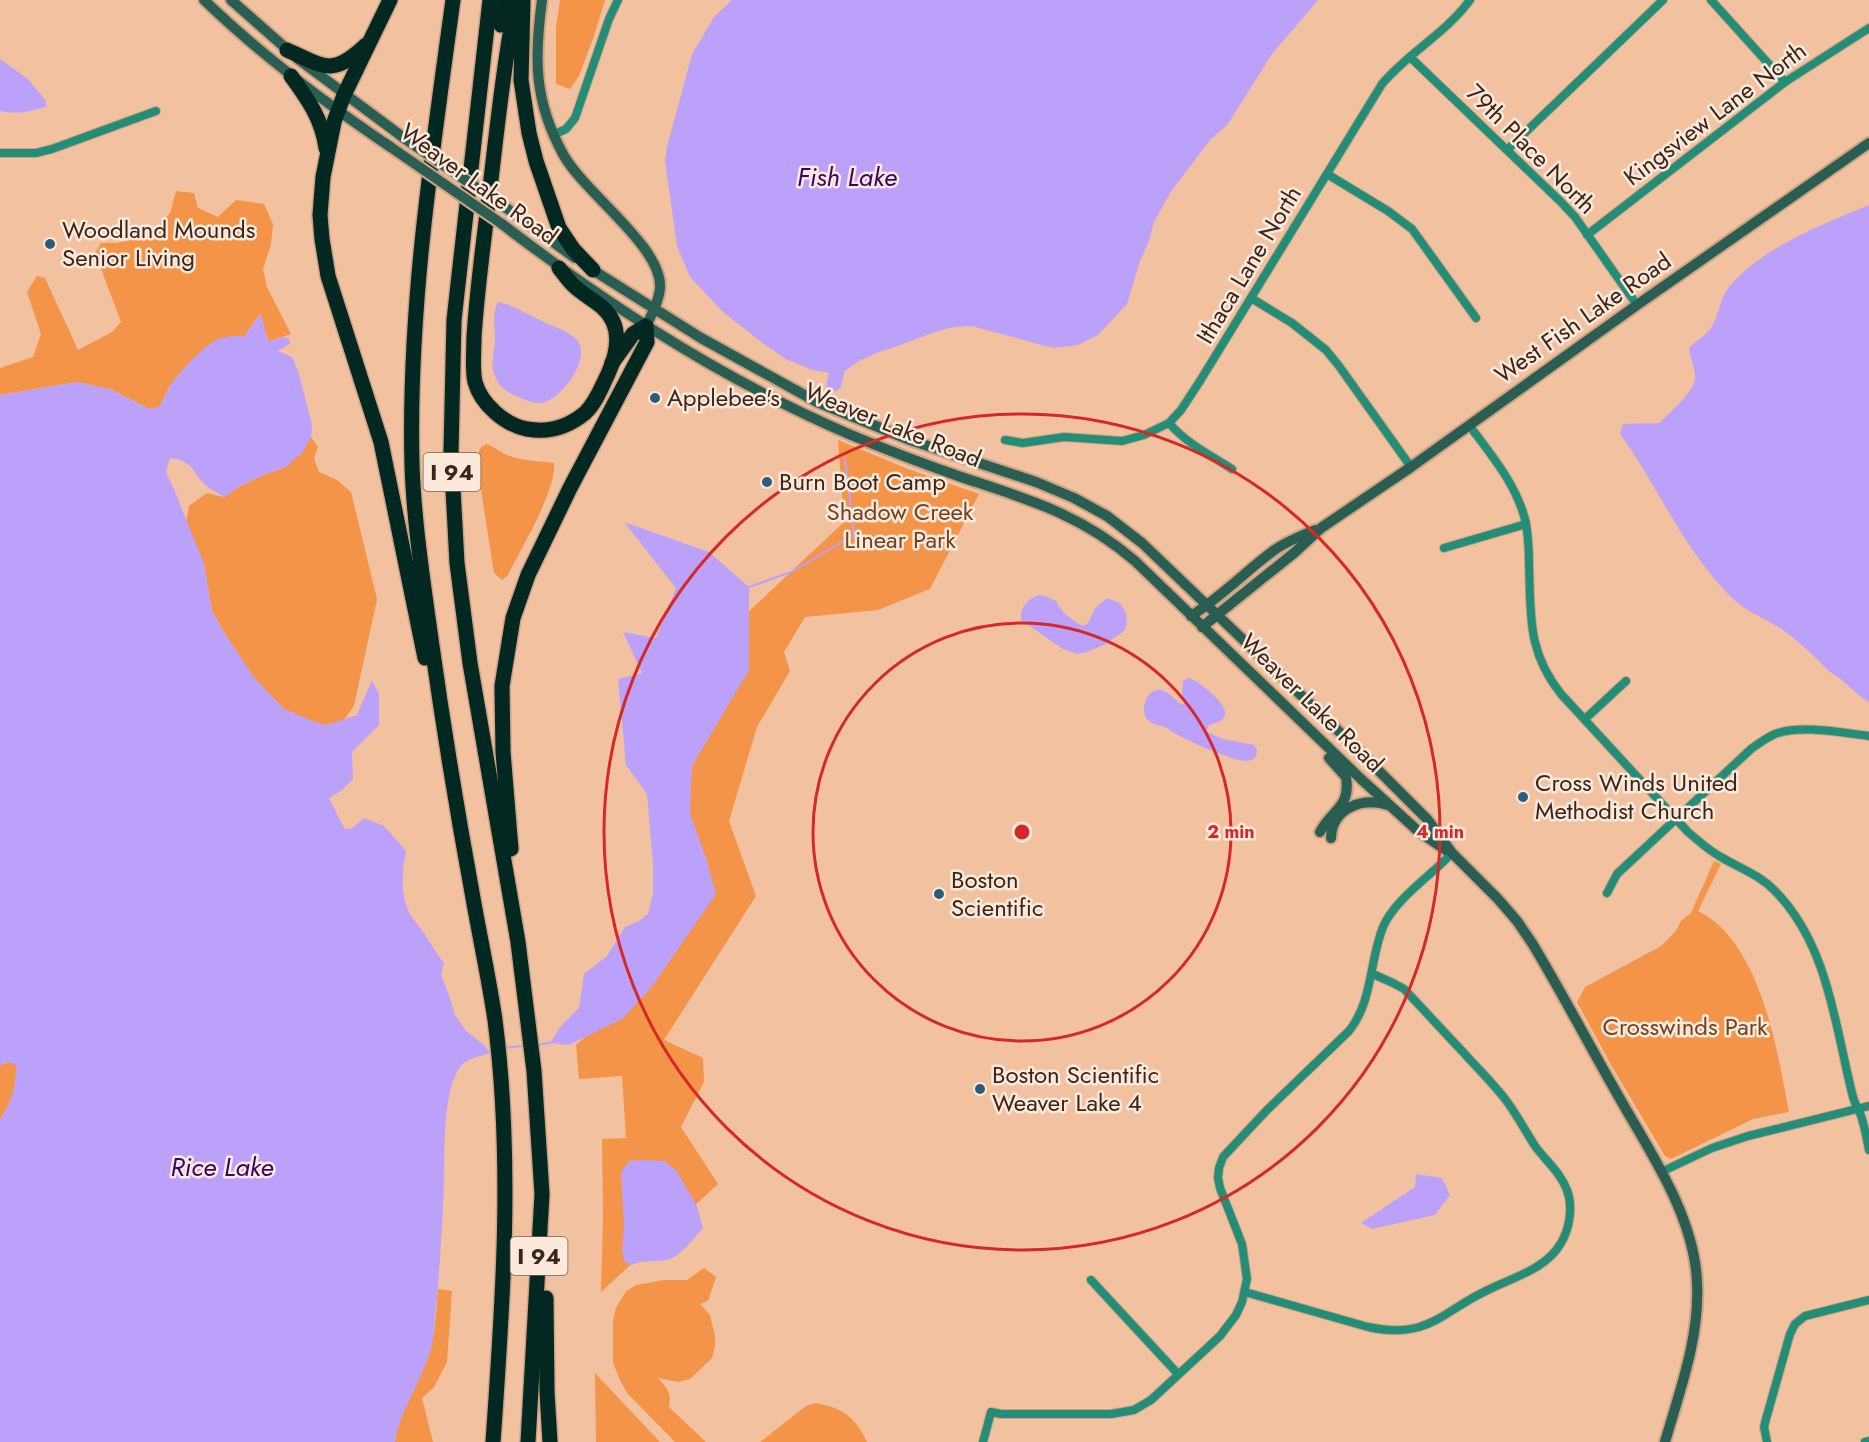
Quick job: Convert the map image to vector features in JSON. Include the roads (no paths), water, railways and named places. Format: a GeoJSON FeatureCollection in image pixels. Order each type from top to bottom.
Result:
{"type":"FeatureCollection","features":[{"type":"Feature","properties":{"kind":"highway"},"geometry":{"type":"LineString","coordinates":[[390,0],[344,94],[334,122],[320,215],[328,276],[381,442],[420,640],[447,757]]}},
{"type":"Feature","properties":{"kind":"highway","name":"I 94"},"geometry":{"type":"LineString","coordinates":[[453,0],[428,190],[414,335],[412,465],[421,565],[447,757],[494,1018],[500,1073],[506,1189],[493,1442]]}},
{"type":"Feature","properties":{"kind":"highway","name":"I 94"},"geometry":{"type":"LineString","coordinates":[[490,0],[454,320],[451,452],[457,563],[470,663],[518,942],[534,1071],[542,1194],[528,1442]]}},
{"type":"Feature","properties":{"kind":"highway"},"geometry":{"type":"LineString","coordinates":[[505,0],[472,249],[464,354],[465,372],[472,396],[498,424],[516,434],[537,438],[556,437],[576,429],[585,420],[612,363],[633,334],[646,326],[647,342],[570,488],[528,575],[513,618],[502,686],[503,752],[518,942]]}},
{"type":"Feature","properties":{"kind":"highway"},"geometry":{"type":"LineString","coordinates":[[516,0],[507,46],[476,297],[473,366],[475,384],[483,399],[495,412],[508,422],[522,428],[538,431],[566,426],[589,409]]}},
{"type":"Feature","properties":{"kind":"highway"},"geometry":{"type":"LineString","coordinates":[[523,0],[521,80],[536,161],[559,228],[573,249],[593,270]]}},
{"type":"Feature","properties":{"kind":"highway"},"geometry":{"type":"LineString","coordinates":[[287,50],[323,66],[336,66],[344,64],[370,41]]}},
{"type":"Feature","properties":{"kind":"highway"},"geometry":{"type":"LineString","coordinates":[[291,76],[313,106],[319,119],[327,158]]}},
{"type":"Feature","properties":{"kind":"highway"},"geometry":{"type":"LineString","coordinates":[[559,268],[573,285],[603,307],[612,319],[617,346],[612,363]]}},
{"type":"Feature","properties":{"kind":"highway"},"geometry":{"type":"LineString","coordinates":[[542,1194],[550,1442]]}},
{"type":"Feature","properties":{"kind":"main road","name":"Weaver Lake Road"},"geometry":{"type":"LineString","coordinates":[[204,0],[247,40],[338,111],[502,224],[559,268],[646,326],[724,372],[851,435],[1037,503],[1080,522],[1110,540],[1418,831],[1452,853]]}},
{"type":"Feature","properties":{"kind":"main road","name":"Weaver Lake Road"},"geometry":{"type":"LineString","coordinates":[[231,0],[287,50],[394,130],[593,270],[728,354],[817,402],[910,440],[1036,482],[1089,506],[1115,522],[1142,543],[1389,780],[1427,819],[1452,853],[1498,899],[1532,943],[1661,1173],[1685,1222],[1693,1251],[1698,1310],[1694,1338],[1665,1442]]}},
{"type":"Feature","properties":{"kind":"main road"},"geometry":{"type":"LineString","coordinates":[[542,0],[538,39],[538,86],[544,110],[553,135],[580,180],[639,240],[658,271],[660,288],[646,326]]}},
{"type":"Feature","properties":{"kind":"main road","name":"West Fish Lake Road"},"geometry":{"type":"LineString","coordinates":[[1202,627],[1294,553],[1321,528],[1411,467],[1869,143]]}},
{"type":"Feature","properties":{"kind":"main road","name":"West Fish Lake Road"},"geometry":{"type":"LineString","coordinates":[[1191,616],[1208,606],[1274,550],[1295,538],[1321,528]]}},
{"type":"Feature","properties":{"kind":"main road"},"geometry":{"type":"LineString","coordinates":[[1312,732],[1327,756],[1344,773],[1347,785],[1343,805],[1325,822],[1320,832]]}},
{"type":"Feature","properties":{"kind":"main road"},"geometry":{"type":"LineString","coordinates":[[1331,838],[1332,825],[1353,805],[1363,802],[1390,805]]}},
{"type":"Feature","properties":{"kind":"street"},"geometry":{"type":"LineString","coordinates":[[553,135],[566,129],[575,118],[609,19],[618,0]]}},
{"type":"Feature","properties":{"kind":"street","name":"Ithaca Lane North"},"geometry":{"type":"LineString","coordinates":[[1005,440],[1023,443],[1064,437],[1122,441],[1144,435],[1169,423],[1190,397],[1382,84],[1449,23],[1470,0]]}},
{"type":"Feature","properties":{"kind":"street"},"geometry":{"type":"LineString","coordinates":[[1507,150],[1663,0]]}},
{"type":"Feature","properties":{"kind":"street"},"geometry":{"type":"LineString","coordinates":[[1711,0],[1785,82]]}},
{"type":"Feature","properties":{"kind":"street","name":"Kingsview Lane North"},"geometry":{"type":"LineString","coordinates":[[1587,235],[1785,82],[1869,28]]}},
{"type":"Feature","properties":{"kind":"street","name":"79th Place North"},"geometry":{"type":"LineString","coordinates":[[1410,57],[1561,202],[1637,305]]}},
{"type":"Feature","properties":{"kind":"street"},"geometry":{"type":"LineString","coordinates":[[0,153],[36,153],[52,149],[156,111]]}},
{"type":"Feature","properties":{"kind":"street"},"geometry":{"type":"LineString","coordinates":[[1328,174],[1388,211],[1412,229],[1476,318]]}},
{"type":"Feature","properties":{"kind":"street"},"geometry":{"type":"LineString","coordinates":[[1251,298],[1292,323],[1326,350],[1411,467]]}},
{"type":"Feature","properties":{"kind":"street"},"geometry":{"type":"LineString","coordinates":[[1169,423],[1183,438],[1232,469]]}},
{"type":"Feature","properties":{"kind":"street"},"geometry":{"type":"LineString","coordinates":[[1469,425],[1511,483],[1520,503],[1526,524],[1533,638],[1550,679],[1676,819],[1705,847],[1758,878],[1774,890],[1787,906],[1800,926],[1822,973],[1869,1150]]}},
{"type":"Feature","properties":{"kind":"street"},"geometry":{"type":"LineString","coordinates":[[1444,548],[1526,524]]}},
{"type":"Feature","properties":{"kind":"street"},"geometry":{"type":"LineString","coordinates":[[1585,719],[1626,681]]}},
{"type":"Feature","properties":{"kind":"street"},"geometry":{"type":"LineString","coordinates":[[1607,893],[1617,874],[1751,749],[1776,733],[1804,730],[1869,736]]}},
{"type":"Feature","properties":{"kind":"street"},"geometry":{"type":"LineString","coordinates":[[983,1442],[991,1412],[1011,1414],[1122,1413],[1143,1406],[1220,1336],[1230,1324],[1242,1302],[1247,1279],[1242,1244],[1218,1178],[1223,1157],[1349,1031],[1362,1011],[1378,943],[1392,912],[1452,853]]}},
{"type":"Feature","properties":{"kind":"street"},"geometry":{"type":"LineString","coordinates":[[1245,1292],[1368,1327],[1394,1331],[1419,1328],[1434,1322],[1482,1292],[1537,1266],[1551,1256],[1564,1238],[1569,1216],[1568,1192],[1557,1171],[1537,1148],[1492,1084],[1404,989],[1372,974]]}},
{"type":"Feature","properties":{"kind":"street"},"geometry":{"type":"LineString","coordinates":[[1661,1173],[1712,1148],[1748,1136],[1869,1106]]}},
{"type":"Feature","properties":{"kind":"street"},"geometry":{"type":"LineString","coordinates":[[1091,1280],[1178,1374]]}},
{"type":"Feature","properties":{"kind":"street"},"geometry":{"type":"LineString","coordinates":[[1767,1442],[1764,1427],[1795,1324],[1804,1316],[1869,1300]]}},
{"type":"Feature","properties":{"kind":"water","name":"Fish Lake"},"geometry":{"type":"Polygon","coordinates":[[[732,0],[1318,0],[1272,54],[1228,124],[1210,140],[1170,193],[1154,222],[1127,304],[1098,335],[1078,345],[1053,348],[972,326],[954,327],[879,352],[857,362],[845,371],[831,373],[812,370],[786,359],[722,311],[690,277],[677,246],[665,161],[667,147],[692,54],[714,17],[732,0]]]}},
{"type":"Feature","properties":{"kind":"water"},"geometry":{"type":"Polygon","coordinates":[[[0,59],[28,79],[46,101],[46,107],[18,113],[0,111],[0,59]]]}},
{"type":"Feature","properties":{"kind":"water"},"geometry":{"type":"Polygon","coordinates":[[[1869,205],[1869,702],[1830,672],[1786,632],[1739,604],[1717,582],[1687,541],[1620,434],[1623,424],[1660,423],[1687,395],[1695,377],[1689,348],[1711,328],[1726,291],[1742,273],[1775,249],[1832,220],[1869,205]]]}},
{"type":"Feature","properties":{"kind":"water"},"geometry":{"type":"Polygon","coordinates":[[[498,302],[563,330],[579,343],[581,351],[577,369],[565,387],[549,400],[542,403],[532,402],[511,394],[496,379],[492,362],[495,338],[494,314],[498,302]]]}},
{"type":"Feature","properties":{"kind":"water","name":"Rice Lake"},"geometry":{"type":"Polygon","coordinates":[[[261,314],[267,338],[270,341],[284,337],[290,340],[290,344],[278,351],[292,357],[299,374],[312,425],[311,437],[302,453],[284,468],[263,475],[224,497],[206,486],[191,467],[183,461],[170,458],[166,472],[204,564],[212,611],[254,678],[284,709],[327,725],[357,715],[372,680],[379,694],[379,725],[352,752],[353,779],[329,798],[344,828],[351,829],[364,818],[384,826],[406,851],[403,882],[406,905],[444,963],[441,974],[455,1015],[466,1031],[484,1045],[490,1053],[464,1063],[451,1087],[446,1122],[441,1247],[432,1343],[423,1372],[402,1418],[395,1442],[0,1442],[0,1120],[12,1094],[16,1065],[10,1062],[0,1065],[0,395],[78,382],[112,390],[149,409],[159,407],[173,381],[198,354],[216,340],[244,336],[261,314]]]}},
{"type":"Feature","properties":{"kind":"water"},"geometry":{"type":"Polygon","coordinates":[[[624,522],[709,552],[749,587],[749,670],[692,766],[690,813],[716,894],[651,988],[622,1019],[569,1045],[550,1043],[560,1027],[579,1008],[584,974],[607,956],[625,927],[648,914],[653,893],[647,794],[626,765],[618,679],[642,673],[623,632],[656,638],[676,588],[624,522]]]}},
{"type":"Feature","properties":{"kind":"water"},"geometry":{"type":"Polygon","coordinates":[[[1039,595],[1056,601],[1067,616],[1083,626],[1089,621],[1096,607],[1108,598],[1121,604],[1126,614],[1127,624],[1124,631],[1106,644],[1077,654],[1063,649],[1021,620],[1025,604],[1039,595]]]}},
{"type":"Feature","properties":{"kind":"water"},"geometry":{"type":"Polygon","coordinates":[[[1189,678],[1212,693],[1225,710],[1222,719],[1209,725],[1206,732],[1223,739],[1254,745],[1257,751],[1253,759],[1248,761],[1222,755],[1149,721],[1144,710],[1149,694],[1159,690],[1164,691],[1182,705],[1184,703],[1183,681],[1189,678]]]}},
{"type":"Feature","properties":{"kind":"water"},"geometry":{"type":"Polygon","coordinates":[[[629,1161],[664,1161],[676,1170],[697,1206],[703,1228],[674,1257],[631,1265],[624,1261],[622,1250],[624,1226],[621,1172],[629,1161]]]}},
{"type":"Feature","properties":{"kind":"water"},"geometry":{"type":"Polygon","coordinates":[[[1416,1174],[1442,1178],[1450,1195],[1435,1215],[1372,1229],[1361,1223],[1415,1187],[1416,1174]]]}},
{"type":"Feature","properties":{"kind":"waterway"},"geometry":{"type":"LineString","coordinates":[[834,384],[841,353]]}},
{"type":"Feature","properties":{"kind":"waterway"},"geometry":{"type":"LineString","coordinates":[[749,587],[791,572],[854,535],[845,458]]}},
{"type":"Feature","properties":{"kind":"waterway"},"geometry":{"type":"LineString","coordinates":[[535,1045],[550,1043]]}},
{"type":"Feature","properties":{"kind":"waterway"},"geometry":{"type":"LineString","coordinates":[[503,1048],[524,1046]]}},
{"type":"Feature","properties":{"kind":"place","name":"Woodland Mounds Senior Living"},"geometry":{"type":"Point","coordinates":[50,244]}},
{"type":"Feature","properties":{"kind":"place","name":"Applebee's"},"geometry":{"type":"Point","coordinates":[655,398]}},
{"type":"Feature","properties":{"kind":"place","name":"Burn Boot Camp"},"geometry":{"type":"Point","coordinates":[767,482]}},
{"type":"Feature","properties":{"kind":"place","name":"Cross Winds United Methodist Church"},"geometry":{"type":"Point","coordinates":[1523,797]}},
{"type":"Feature","properties":{"kind":"place","name":"Boston Scientific"},"geometry":{"type":"Point","coordinates":[939,894]}},
{"type":"Feature","properties":{"kind":"place","name":"Boston Scientific Weaver Lake 4"},"geometry":{"type":"Point","coordinates":[980,1089]}},
{"type":"Feature","properties":{"kind":"park label","name":"Shadow Creek Linear Park"},"geometry":{"type":"Point","coordinates":[900,526]}},
{"type":"Feature","properties":{"kind":"park label","name":"Crosswinds Park"},"geometry":{"type":"Point","coordinates":[1685,1027]}}]}
